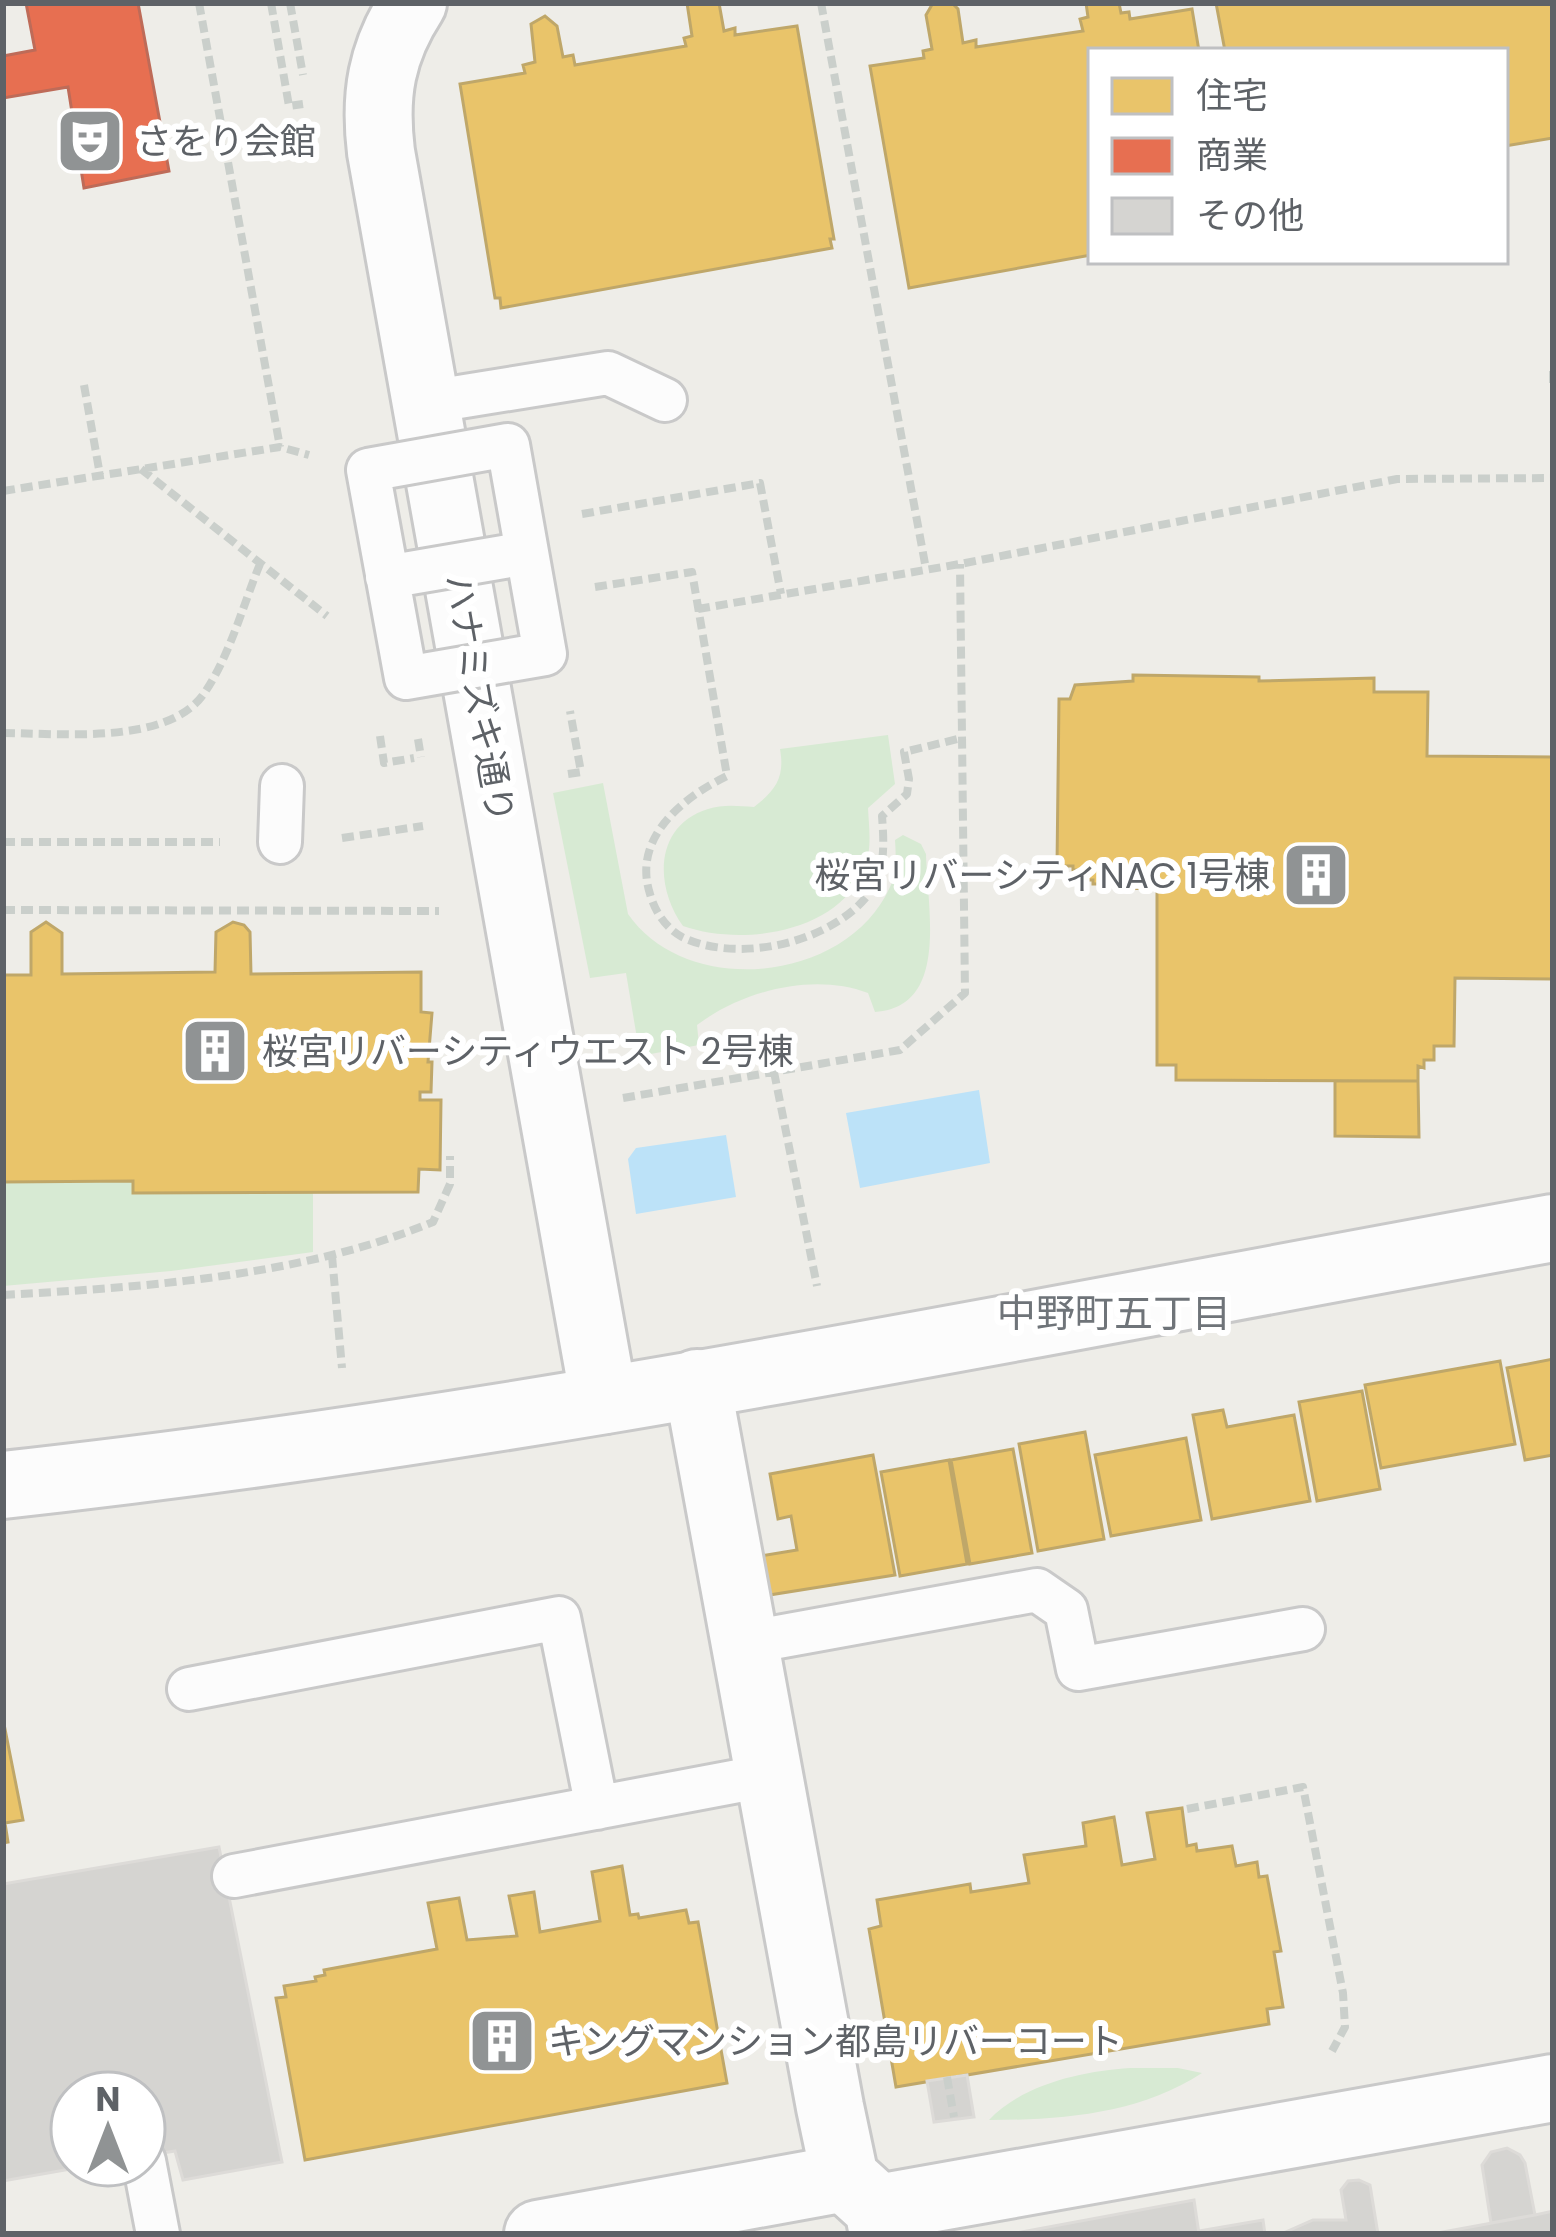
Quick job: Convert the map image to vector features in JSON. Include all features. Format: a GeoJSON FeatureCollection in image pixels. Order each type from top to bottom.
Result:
{"type":"FeatureCollection","features":[{"type":"Feature","properties":{"kind":"street","name":"ハナミズキ通り"},"geometry":{"type":"LineString","coordinates":[[413,3],[390,42],[378,79],[376,114],[604,1400]]}},
{"type":"Feature","properties":{"kind":"street"},"geometry":{"type":"LineString","coordinates":[[3,1485],[207,1463],[604,1400],[1553,1228]]}},
{"type":"Feature","properties":{"kind":"street"},"geometry":{"type":"LineString","coordinates":[[697,1382],[770,1775],[869,2207]]}},
{"type":"Feature","properties":{"kind":"street"},"geometry":{"type":"LineString","coordinates":[[538,2234],[869,2207],[1553,2088]]}},
{"type":"Feature","properties":{"kind":"lane"},"geometry":{"type":"LineString","coordinates":[[428,401],[608,373],[665,400]]}},
{"type":"Feature","properties":{"kind":"lane"},"geometry":{"type":"LineString","coordinates":[[508,445],[524,538],[552,652],[406,678],[387,577],[368,470],[508,445]]}},
{"type":"Feature","properties":{"kind":"lane"},"geometry":{"type":"LineString","coordinates":[[387,577],[524,538]]}},
{"type":"Feature","properties":{"kind":"lane"},"geometry":{"type":"LineString","coordinates":[[280,842],[282,786]]}},
{"type":"Feature","properties":{"kind":"lane"},"geometry":{"type":"LineString","coordinates":[[745,1643],[1036,1590],[1066,1610],[1078,1669],[1303,1629]]}},
{"type":"Feature","properties":{"kind":"lane"},"geometry":{"type":"LineString","coordinates":[[189,1689],[560,1618],[597,1808]]}},
{"type":"Feature","properties":{"kind":"lane"},"geometry":{"type":"LineString","coordinates":[[234,1876],[770,1775]]}},
{"type":"Feature","properties":{"kind":"lane"},"geometry":{"type":"LineString","coordinates":[[149,2189],[158,2234]]}},
{"type":"Feature","properties":{"kind":"path"},"geometry":{"type":"LineString","coordinates":[[3,491],[280,446],[199,3]]}},
{"type":"Feature","properties":{"kind":"path"},"geometry":{"type":"LineString","coordinates":[[271,3],[290,106],[308,103],[290,3]]}},
{"type":"Feature","properties":{"kind":"path"},"geometry":{"type":"LineString","coordinates":[[821,3],[926,569]]}},
{"type":"Feature","properties":{"kind":"path"},"geometry":{"type":"LineString","coordinates":[[1553,371],[1553,384]]}},
{"type":"Feature","properties":{"kind":"path"},"geometry":{"type":"LineString","coordinates":[[84,385],[100,475]]}},
{"type":"Feature","properties":{"kind":"path"},"geometry":{"type":"LineString","coordinates":[[140,468],[406,678]]}},
{"type":"Feature","properties":{"kind":"path"},"geometry":{"type":"LineString","coordinates":[[698,609],[960,564],[1396,479],[1553,478]]}},
{"type":"Feature","properties":{"kind":"path"},"geometry":{"type":"LineString","coordinates":[[524,538],[760,483],[781,594]]}},
{"type":"Feature","properties":{"kind":"path"},"geometry":{"type":"LineString","coordinates":[[3,734],[135,730],[188,711],[205,693],[260,564]]}},
{"type":"Feature","properties":{"kind":"path"},"geometry":{"type":"LineString","coordinates":[[611,1100],[900,1050],[964,993],[960,564]]}},
{"type":"Feature","properties":{"kind":"path"},"geometry":{"type":"LineString","coordinates":[[591,588],[692,572],[727,776],[681,805],[650,846],[647,886],[652,902],[663,922],[680,936],[725,946],[779,944],[812,936],[852,910],[869,893],[879,873],[885,853],[882,816],[907,794],[904,752],[962,738]]}},
{"type":"Feature","properties":{"kind":"path"},"geometry":{"type":"LineString","coordinates":[[378,726],[384,763],[421,757]]}},
{"type":"Feature","properties":{"kind":"path"},"geometry":{"type":"LineString","coordinates":[[3,910],[445,911]]}},
{"type":"Feature","properties":{"kind":"path"},"geometry":{"type":"LineString","coordinates":[[774,1072],[817,1286]]}},
{"type":"Feature","properties":{"kind":"path"},"geometry":{"type":"LineString","coordinates":[[3,1295],[175,1282],[332,1256],[391,1239],[434,1222],[450,1184],[450,1156]]}},
{"type":"Feature","properties":{"kind":"path"},"geometry":{"type":"LineString","coordinates":[[332,1256],[342,1372]]}},
{"type":"Feature","properties":{"kind":"path"},"geometry":{"type":"LineString","coordinates":[[1187,1809],[1303,1787],[1342,1993],[1345,2027],[1328,2058]]}},
{"type":"Feature","properties":{"kind":"green space"},"geometry":{"type":"Polygon","coordinates":[[[888,735],[895,784],[868,808],[868,858],[848,894],[830,910],[783,930],[731,935],[683,926],[664,877],[664,860],[677,829],[708,809],[754,807],[777,782],[780,749],[888,735]]]}},
{"type":"Feature","properties":{"kind":"green space"},"geometry":{"type":"Polygon","coordinates":[[[603,783],[628,914],[654,941],[688,959],[725,968],[765,968],[804,960],[839,944],[869,919],[890,887],[895,840],[903,835],[921,844],[926,854],[929,951],[915,993],[899,1006],[875,1012],[868,993],[847,987],[779,988],[735,1003],[697,1025],[699,1045],[640,1056],[626,973],[590,978],[553,793],[603,783]]]}},
{"type":"Feature","properties":{"kind":"green space"},"geometry":{"type":"Polygon","coordinates":[[[133,1181],[134,1193],[313,1192],[313,1252],[3,1286],[3,1182],[133,1181]]]}},
{"type":"Feature","properties":{"kind":"green space"},"geometry":{"type":"Polygon","coordinates":[[[1130,2068],[1202,2073],[1152,2098],[1099,2112],[989,2120],[1036,2089],[1093,2072],[1130,2068]]]}},
{"type":"Feature","properties":{"kind":"water"},"geometry":{"type":"Polygon","coordinates":[[[979,1090],[990,1163],[860,1188],[846,1113],[979,1090]]]}},
{"type":"Feature","properties":{"kind":"water"},"geometry":{"type":"Polygon","coordinates":[[[726,1135],[736,1197],[636,1214],[628,1159],[636,1148],[726,1135]]]}},
{"type":"Feature","properties":{"kind":"building: 住宅"},"geometry":{"type":"Polygon","coordinates":[[[687,3],[719,3],[724,31],[735,28],[735,35],[797,26],[832,248],[501,308],[500,298],[495,298],[460,84],[525,73],[523,65],[535,62],[531,24],[545,16],[557,26],[563,57],[573,55],[575,65],[686,46],[684,38],[692,36],[687,3]]]}},
{"type":"Feature","properties":{"kind":"building: 住宅"},"geometry":{"type":"Polygon","coordinates":[[[933,3],[953,4],[958,9],[963,43],[976,40],[976,47],[1083,31],[1080,19],[1088,17],[1086,3],[1119,3],[1121,13],[1129,12],[1130,19],[1192,9],[1198,48],[1088,48],[1088,256],[909,288],[870,66],[924,58],[923,51],[932,49],[926,15],[933,3]]]}},
{"type":"Feature","properties":{"kind":"building: 住宅"},"geometry":{"type":"Polygon","coordinates":[[[1216,3],[1553,3],[1553,138],[1508,146],[1508,48],[1224,48],[1216,3]]]}},
{"type":"Feature","properties":{"kind":"building: 住宅","name":"桜宮リバーシティNAC 1号棟"},"geometry":{"type":"Polygon","coordinates":[[[1133,675],[1259,677],[1259,681],[1374,678],[1374,692],[1428,692],[1427,756],[1553,757],[1553,979],[1455,978],[1454,1046],[1434,1046],[1434,1060],[1424,1060],[1424,1068],[1418,1066],[1418,1081],[1176,1080],[1176,1065],[1157,1065],[1157,888],[1093,884],[1093,880],[1078,880],[1073,866],[1057,866],[1059,699],[1070,699],[1075,685],[1133,681],[1133,675]]]}},
{"type":"Feature","properties":{"kind":"building: 住宅","name":"桜宮リバーシティウエスト 2号棟"},"geometry":{"type":"Polygon","coordinates":[[[46,922],[62,933],[62,974],[215,972],[216,932],[233,922],[250,932],[251,974],[421,972],[421,1012],[432,1013],[428,1062],[432,1062],[431,1092],[420,1092],[420,1100],[441,1100],[440,1170],[419,1169],[418,1192],[133,1193],[133,1181],[3,1182],[3,975],[31,975],[31,932],[46,922]]]}},
{"type":"Feature","properties":{"kind":"building: 住宅"},"geometry":{"type":"Polygon","coordinates":[[[1335,1081],[1418,1081],[1419,1137],[1335,1136],[1335,1081]]]}},
{"type":"Feature","properties":{"kind":"building: 住宅"},"geometry":{"type":"Polygon","coordinates":[[[1553,1359],[1553,1455],[1525,1460],[1507,1368],[1553,1359]]]}},
{"type":"Feature","properties":{"kind":"building: 住宅"},"geometry":{"type":"Polygon","coordinates":[[[1500,1361],[1515,1444],[1381,1468],[1365,1385],[1500,1361]]]}},
{"type":"Feature","properties":{"kind":"building: 住宅"},"geometry":{"type":"Polygon","coordinates":[[[1362,1391],[1380,1489],[1317,1501],[1299,1402],[1362,1391]]]}},
{"type":"Feature","properties":{"kind":"building: 住宅"},"geometry":{"type":"Polygon","coordinates":[[[1223,1410],[1227,1427],[1294,1415],[1310,1501],[1212,1519],[1193,1415],[1223,1410]]]}},
{"type":"Feature","properties":{"kind":"building: 住宅"},"geometry":{"type":"Polygon","coordinates":[[[1085,1432],[1104,1539],[1038,1551],[1019,1444],[1085,1432]]]}},
{"type":"Feature","properties":{"kind":"building: 住宅"},"geometry":{"type":"Polygon","coordinates":[[[1186,1438],[1201,1520],[1111,1536],[1095,1455],[1186,1438]]]}},
{"type":"Feature","properties":{"kind":"building: 住宅"},"geometry":{"type":"Polygon","coordinates":[[[1013,1449],[1032,1553],[970,1564],[951,1460],[1013,1449]]]}},
{"type":"Feature","properties":{"kind":"building: 住宅"},"geometry":{"type":"Polygon","coordinates":[[[873,1455],[895,1575],[763,1596],[755,1557],[797,1550],[791,1516],[778,1519],[770,1474],[873,1455]]]}},
{"type":"Feature","properties":{"kind":"building: 住宅"},"geometry":{"type":"Polygon","coordinates":[[[949,1460],[967,1564],[900,1576],[881,1472],[949,1460]]]}},
{"type":"Feature","properties":{"kind":"building: 住宅"},"geometry":{"type":"Polygon","coordinates":[[[3,1719],[23,1820],[5,1823],[8,1842],[3,1843],[3,1719]]]}},
{"type":"Feature","properties":{"kind":"building: 住宅"},"geometry":{"type":"Polygon","coordinates":[[[1182,1808],[1187,1846],[1196,1844],[1197,1851],[1232,1846],[1236,1866],[1257,1862],[1259,1877],[1267,1876],[1281,1951],[1274,1952],[1283,2007],[1267,2009],[1269,2024],[896,2087],[869,1929],[881,1926],[877,1900],[970,1884],[971,1892],[1029,1883],[1024,1855],[1086,1846],[1083,1823],[1114,1817],[1122,1865],[1155,1859],[1147,1813],[1182,1808]]]}},
{"type":"Feature","properties":{"kind":"building: 住宅","name":"キングマンション都島リバーコート"},"geometry":{"type":"Polygon","coordinates":[[[622,1866],[630,1915],[639,1918],[686,1910],[689,1923],[698,1922],[727,2083],[305,2160],[276,1998],[286,1997],[284,1986],[316,1981],[315,1977],[325,1975],[324,1970],[437,1949],[428,1903],[459,1898],[467,1940],[517,1936],[509,1896],[534,1892],[540,1932],[600,1921],[592,1872],[622,1866]]]}},
{"type":"Feature","properties":{"kind":"building: 商業"},"geometry":{"type":"Polygon","coordinates":[[[26,3],[138,3],[169,171],[84,188],[68,87],[3,98],[3,56],[35,50],[26,3]]]}},
{"type":"Feature","properties":{"kind":"building: その他"},"geometry":{"type":"Polygon","coordinates":[[[219,1847],[282,2162],[183,2180],[175,2151],[168,2152],[168,2069],[48,2069],[48,2173],[3,2181],[3,1884],[219,1847]]]}},
{"type":"Feature","properties":{"kind":"building: その他"},"geometry":{"type":"Polygon","coordinates":[[[967,2075],[974,2117],[934,2122],[927,2081],[967,2075]]]}},
{"type":"Feature","properties":{"kind":"building: その他"},"geometry":{"type":"Polygon","coordinates":[[[1507,2148],[1525,2163],[1535,2215],[1491,2223],[1482,2165],[1491,2152],[1507,2148]]]}},
{"type":"Feature","properties":{"kind":"building: その他"},"geometry":{"type":"Polygon","coordinates":[[[1348,2181],[1370,2185],[1378,2234],[1281,2234],[1313,2220],[1346,2220],[1341,2190],[1348,2181]]]}},
{"type":"Feature","properties":{"kind":"building: その他"},"geometry":{"type":"Polygon","coordinates":[[[1194,2200],[1199,2234],[1011,2234],[1194,2200]]]}},
{"type":"Feature","properties":{"kind":"building: その他"},"geometry":{"type":"Polygon","coordinates":[[[1553,2211],[1553,2234],[1432,2234],[1535,2215],[1553,2211]]]}},
{"type":"Feature","properties":{"kind":"building: その他"},"geometry":{"type":"Polygon","coordinates":[[[1263,2220],[1265,2234],[1199,2234],[1199,2231],[1263,2220]]]}},
{"type":"Feature","properties":{"kind":"place","name":"さをり会館"},"geometry":{"type":"Point","coordinates":[90,141]}},
{"type":"Feature","properties":{"kind":"place","name":"桜宮リバーシティNAC 1号棟"},"geometry":{"type":"Point","coordinates":[1316,875]}},
{"type":"Feature","properties":{"kind":"place","name":"桜宮リバーシティウエスト 2号棟"},"geometry":{"type":"Point","coordinates":[215,1051]}},
{"type":"Feature","properties":{"kind":"place","name":"キングマンション都島リバーコート"},"geometry":{"type":"Point","coordinates":[502,2041]}},
{"type":"Feature","properties":{"kind":"district","name":"中野町五丁目"},"geometry":{"type":"Point","coordinates":[1114,1313]}}]}
